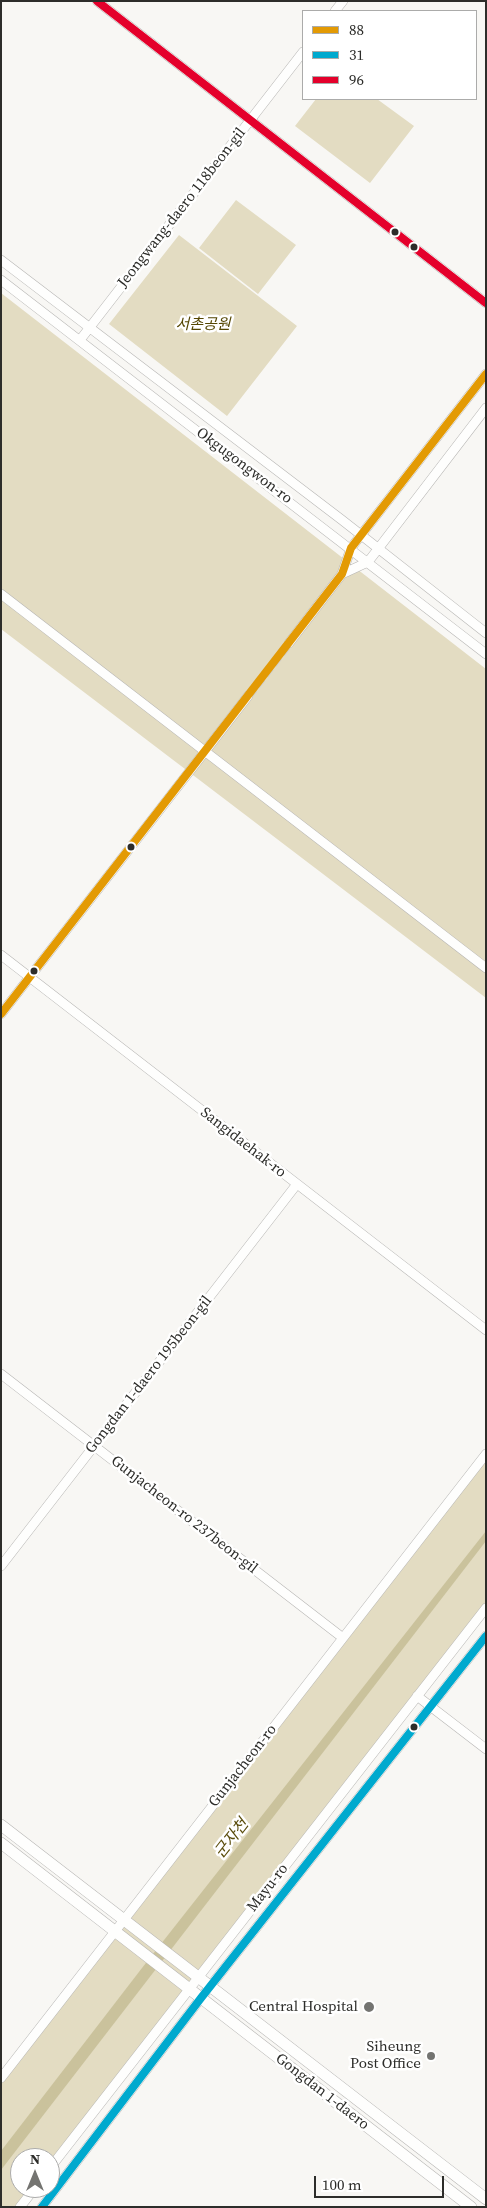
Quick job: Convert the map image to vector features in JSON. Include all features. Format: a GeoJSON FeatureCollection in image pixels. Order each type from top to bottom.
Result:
{"type":"FeatureCollection","features":[{"type":"Feature","properties":{"kind":"main road"},"geometry":{"type":"LineString","coordinates":[[1,1825],[486,2199]]}},
{"type":"Feature","properties":{"kind":"main road"},"geometry":{"type":"LineString","coordinates":[[1,1843],[116,1931]]}},
{"type":"Feature","properties":{"kind":"main road","name":"Gongdan 1-daero"},"geometry":{"type":"LineString","coordinates":[[116,1931],[471,2207]]}},
{"type":"Feature","properties":{"kind":"street"},"geometry":{"type":"LineString","coordinates":[[97,1],[486,303]]}},
{"type":"Feature","properties":{"kind":"street","name":"Jeongwang-daero 118beon-gil"},"geometry":{"type":"LineString","coordinates":[[80,340],[302,53]]}},
{"type":"Feature","properties":{"kind":"street","name":"Okgugongwon-ro"},"geometry":{"type":"LineString","coordinates":[[1,260],[486,633]]}},
{"type":"Feature","properties":{"kind":"street","name":"Okgugongwon-ro"},"geometry":{"type":"LineString","coordinates":[[1,280],[351,548],[486,654]]}},
{"type":"Feature","properties":{"kind":"street"},"geometry":{"type":"LineString","coordinates":[[289,643],[342,574],[351,548],[486,374]]}},
{"type":"Feature","properties":{"kind":"street"},"geometry":{"type":"LineString","coordinates":[[342,574],[368,562],[486,408]]}},
{"type":"Feature","properties":{"kind":"street"},"geometry":{"type":"LineString","coordinates":[[1,594],[486,968]]}},
{"type":"Feature","properties":{"kind":"street"},"geometry":{"type":"LineString","coordinates":[[1,1014],[248,696]]}},
{"type":"Feature","properties":{"kind":"street","name":"Sangidaehak-ro"},"geometry":{"type":"LineString","coordinates":[[1,955],[486,1330]]}},
{"type":"Feature","properties":{"kind":"street","name":"Gongdan 1-daero 195beon-gil"},"geometry":{"type":"LineString","coordinates":[[1,1566],[297,1184]]}},
{"type":"Feature","properties":{"kind":"street","name":"Gunjacheon-ro 237beon-gil"},"geometry":{"type":"LineString","coordinates":[[1,1374],[343,1638]]}},
{"type":"Feature","properties":{"kind":"street","name":"Gunjacheon-ro"},"geometry":{"type":"LineString","coordinates":[[1,2078],[486,1454]]}},
{"type":"Feature","properties":{"kind":"street","name":"Mayu-ro"},"geometry":{"type":"LineString","coordinates":[[60,2155],[486,1608]]}},
{"type":"Feature","properties":{"kind":"street","name":"Mayu-ro"},"geometry":{"type":"LineString","coordinates":[[42,2207],[201,1998],[486,1636]]}},
{"type":"Feature","properties":{"kind":"street"},"geometry":{"type":"LineString","coordinates":[[417,1696],[486,1749]]}},
{"type":"Feature","properties":{"kind":"green space"},"geometry":{"type":"Polygon","coordinates":[[[315,100],[378,100],[414,126],[370,183],[295,126],[315,100]]]}},
{"type":"Feature","properties":{"kind":"green space"},"geometry":{"type":"Polygon","coordinates":[[[236,200],[296,245],[258,294],[199,248],[236,200]]]}},
{"type":"Feature","properties":{"kind":"green space","name":"서촌공원"},"geometry":{"type":"Polygon","coordinates":[[[179,235],[297,326],[227,416],[109,324],[179,235]]]}},
{"type":"Feature","properties":{"kind":"green space"},"geometry":{"type":"Polygon","coordinates":[[[1,293],[486,669],[486,998],[1,629],[1,293]]]}},
{"type":"Feature","properties":{"kind":"green space"},"geometry":{"type":"Polygon","coordinates":[[[486,1454],[486,1608],[60,2156],[60,2148],[10,2148],[10,2198],[28,2198],[21,2207],[1,2207],[1,2078],[486,1454]]]}},
{"type":"Feature","properties":{"kind":"shaded area"},"geometry":{"type":"Polygon","coordinates":[[[486,1531],[486,1541],[18,2148],[10,2148],[10,2158],[1,2170],[1,2151],[142,1968],[486,1531]]]}},
{"type":"Feature","properties":{"kind":"tunnel"},"geometry":{"type":"LineString","coordinates":[[248,696],[289,643]]}},
{"type":"Feature","properties":{"kind":"transit line","name":"96"},"geometry":{"type":"LineString","coordinates":[[97,1],[486,303]]}},
{"type":"Feature","properties":{"kind":"transit line","name":"88"},"geometry":{"type":"LineString","coordinates":[[1,1014],[342,574],[351,548],[486,374]]}},
{"type":"Feature","properties":{"kind":"transit line","name":"31"},"geometry":{"type":"LineString","coordinates":[[42,2207],[201,1998],[486,1636]]}},
{"type":"Feature","properties":{"kind":"place","name":"Central Hospital"},"geometry":{"type":"Point","coordinates":[369,2007]}},
{"type":"Feature","properties":{"kind":"place","name":"Siheung Post Office"},"geometry":{"type":"Point","coordinates":[431,2056]}},
{"type":"Feature","properties":{"kind":"water label","name":"군자천"},"geometry":{"type":"Point","coordinates":[232,1839]}}]}
